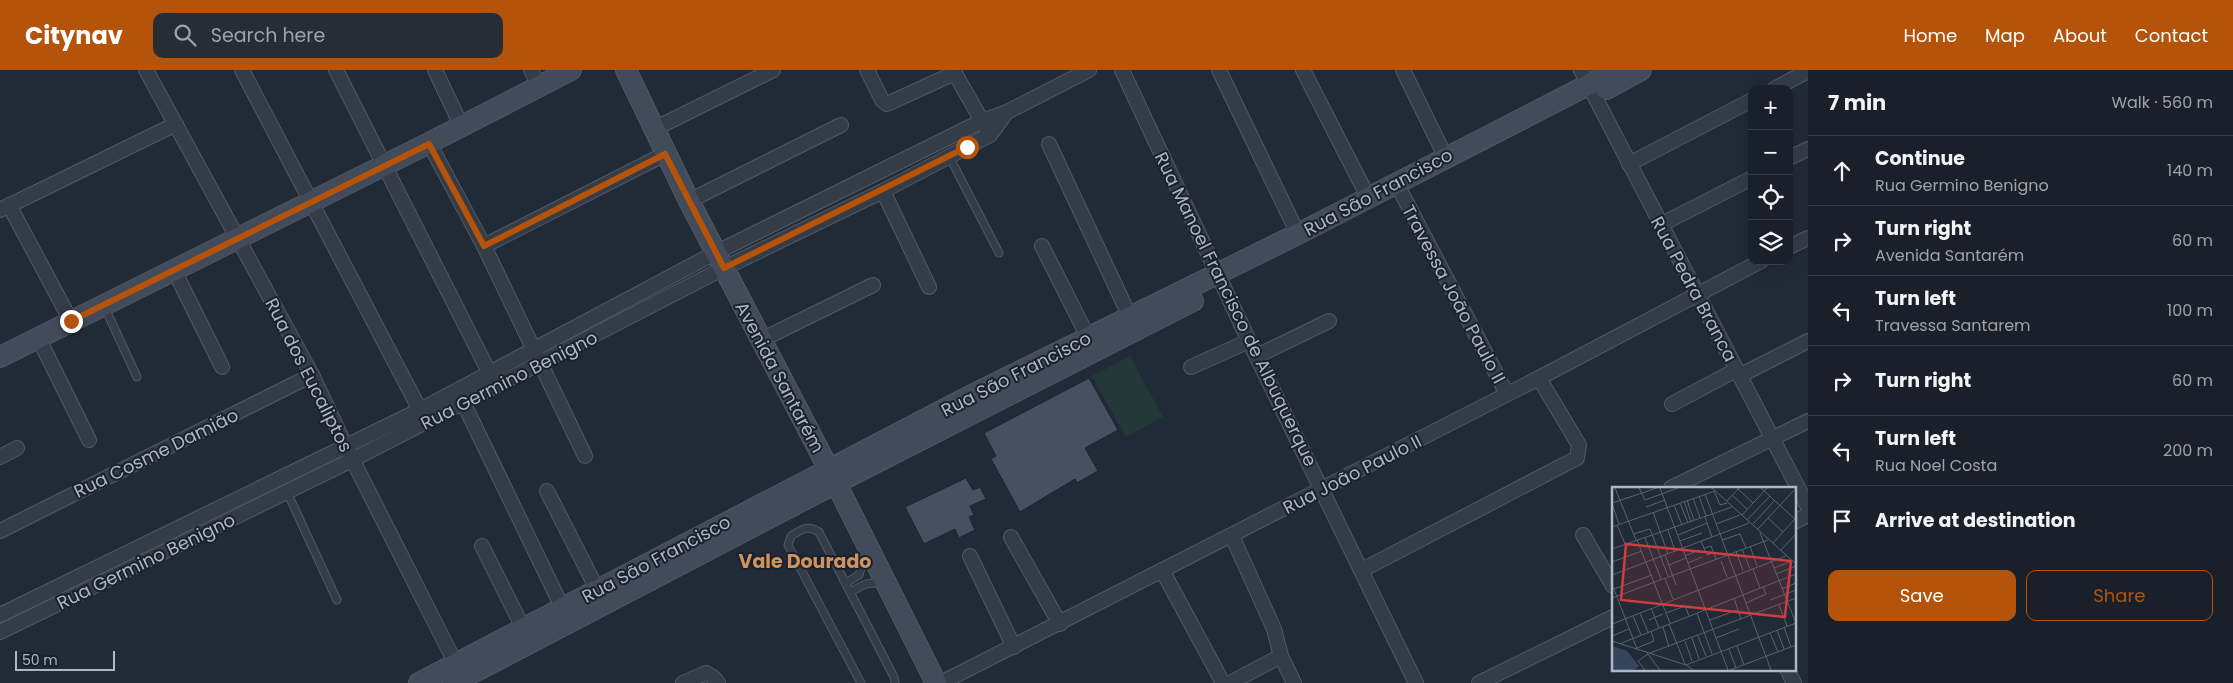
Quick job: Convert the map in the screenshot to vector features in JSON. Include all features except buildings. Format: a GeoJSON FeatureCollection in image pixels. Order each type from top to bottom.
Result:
{"type":"FeatureCollection","features":[{"type":"Feature","properties":{"kind":"street","name":"Rua dos Eucaliptos"},"geometry":{"type":"LineString","coordinates":[[146,70],[312,375],[459,677]]}},
{"type":"Feature","properties":{"kind":"street"},"geometry":{"type":"LineString","coordinates":[[242,70],[420,410]]}},
{"type":"Feature","properties":{"kind":"street"},"geometry":{"type":"LineString","coordinates":[[336,70],[490,374]]}},
{"type":"Feature","properties":{"kind":"street"},"geometry":{"type":"LineString","coordinates":[[435,70],[462,127]]}},
{"type":"Feature","properties":{"kind":"street"},"geometry":{"type":"LineString","coordinates":[[0,357],[462,127],[535,78],[571,70]]}},
{"type":"Feature","properties":{"kind":"street","name":"Avenida Santarém"},"geometry":{"type":"LineString","coordinates":[[626,70],[665,154],[719,261],[832,476],[936,683]]}},
{"type":"Feature","properties":{"kind":"street"},"geometry":{"type":"LineString","coordinates":[[654,130],[773,70]]}},
{"type":"Feature","properties":{"kind":"street"},"geometry":{"type":"LineString","coordinates":[[868,70],[882,100],[887,104],[954,72],[990,135]]}},
{"type":"Feature","properties":{"kind":"street","name":"Rua Germino Benigno"},"geometry":{"type":"LineString","coordinates":[[0,632],[464,404],[537,358],[982,121],[1007,112],[1089,70]]}},
{"type":"Feature","properties":{"kind":"street","name":"Rua Manoel Francisco de Albuquerque"},"geometry":{"type":"LineString","coordinates":[[1122,70],[1249,341],[1416,683]]}},
{"type":"Feature","properties":{"kind":"street"},"geometry":{"type":"LineString","coordinates":[[1219,70],[1298,234]]}},
{"type":"Feature","properties":{"kind":"street"},"geometry":{"type":"LineString","coordinates":[[1303,70],[1368,197]]}},
{"type":"Feature","properties":{"kind":"street"},"geometry":{"type":"LineString","coordinates":[[1403,70],[1445,156]]}},
{"type":"Feature","properties":{"kind":"street","name":"Rua São Francisco"},"geometry":{"type":"LineString","coordinates":[[419,683],[459,677],[1088,337],[1130,317],[1221,280],[1298,234],[1445,156],[1617,70]]}},
{"type":"Feature","properties":{"kind":"street","name":"Rua São Francisco"},"geometry":{"type":"LineString","coordinates":[[459,677],[524,630],[598,591],[832,476],[1221,280],[1402,194],[1587,84],[1641,70]]}},
{"type":"Feature","properties":{"kind":"street"},"geometry":{"type":"LineString","coordinates":[[1782,85],[1808,71]]}},
{"type":"Feature","properties":{"kind":"street","name":"Rua Pedra Branca"},"geometry":{"type":"LineString","coordinates":[[1587,84],[1738,373],[1777,435],[1808,507]]}},
{"type":"Feature","properties":{"kind":"street"},"geometry":{"type":"LineString","coordinates":[[1629,164],[1748,102]]}},
{"type":"Feature","properties":{"kind":"street","name":"Rua Germino Benigno"},"geometry":{"type":"LineString","coordinates":[[719,261],[883,191],[990,135],[1007,112]]}},
{"type":"Feature","properties":{"kind":"street"},"geometry":{"type":"LineString","coordinates":[[71,321],[5,207],[176,124]]}},
{"type":"Feature","properties":{"kind":"street"},"geometry":{"type":"LineString","coordinates":[[689,201],[841,125]]}},
{"type":"Feature","properties":{"kind":"street"},"geometry":{"type":"LineString","coordinates":[[429,144],[484,246],[585,456]]}},
{"type":"Feature","properties":{"kind":"street"},"geometry":{"type":"LineString","coordinates":[[1049,144],[1130,317]]}},
{"type":"Feature","properties":{"kind":"street"},"geometry":{"type":"LineString","coordinates":[[1793,156],[1808,149]]}},
{"type":"Feature","properties":{"kind":"street"},"geometry":{"type":"LineString","coordinates":[[484,246],[665,154]]}},
{"type":"Feature","properties":{"kind":"street"},"geometry":{"type":"LineString","coordinates":[[1660,225],[1748,180]]}},
{"type":"Feature","properties":{"kind":"street"},"geometry":{"type":"LineString","coordinates":[[883,191],[929,288]]}},
{"type":"Feature","properties":{"kind":"street","name":"Travessa João Paulo II"},"geometry":{"type":"LineString","coordinates":[[1402,194],[1507,394]]}},
{"type":"Feature","properties":{"kind":"street"},"geometry":{"type":"LineString","coordinates":[[1793,245],[1808,238]]}},
{"type":"Feature","properties":{"kind":"street"},"geometry":{"type":"LineString","coordinates":[[1042,246],[1088,337]]}},
{"type":"Feature","properties":{"kind":"street","name":"Rua João Paulo II"},"geometry":{"type":"LineString","coordinates":[[941,683],[1232,536],[1753,265]]}},
{"type":"Feature","properties":{"kind":"street"},"geometry":{"type":"LineString","coordinates":[[174,270],[222,367]]}},
{"type":"Feature","properties":{"kind":"street"},"geometry":{"type":"LineString","coordinates":[[761,340],[873,285]]}},
{"type":"Feature","properties":{"kind":"street"},"geometry":{"type":"LineString","coordinates":[[1257,356],[1329,321]]}},
{"type":"Feature","properties":{"kind":"street"},"geometry":{"type":"LineString","coordinates":[[38,337],[89,440]]}},
{"type":"Feature","properties":{"kind":"street"},"geometry":{"type":"LineString","coordinates":[[1191,366],[1249,341]]}},
{"type":"Feature","properties":{"kind":"street"},"geometry":{"type":"LineString","coordinates":[[1672,404],[1808,341]]}},
{"type":"Feature","properties":{"kind":"street","name":"Rua Germino Benigno"},"geometry":{"type":"LineString","coordinates":[[0,615],[346,447],[490,374],[537,358]]}},
{"type":"Feature","properties":{"kind":"street","name":"Rua Cosme Damião"},"geometry":{"type":"LineString","coordinates":[[0,531],[312,375]]}},
{"type":"Feature","properties":{"kind":"street"},"geometry":{"type":"LineString","coordinates":[[1362,570],[1577,458],[1579,445],[1539,378]]}},
{"type":"Feature","properties":{"kind":"street"},"geometry":{"type":"LineString","coordinates":[[464,404],[563,609]]}},
{"type":"Feature","properties":{"kind":"street"},"geometry":{"type":"LineString","coordinates":[[1673,487],[1808,421]]}},
{"type":"Feature","properties":{"kind":"street"},"geometry":{"type":"LineString","coordinates":[[0,457],[17,448]]}},
{"type":"Feature","properties":{"kind":"street"},"geometry":{"type":"LineString","coordinates":[[547,491],[598,591]]}},
{"type":"Feature","properties":{"kind":"street"},"geometry":{"type":"LineString","coordinates":[[1796,521],[1808,515]]}},
{"type":"Feature","properties":{"kind":"street"},"geometry":{"type":"LineString","coordinates":[[1583,535],[1612,584]]}},
{"type":"Feature","properties":{"kind":"street"},"geometry":{"type":"LineString","coordinates":[[1232,536],[1274,629],[1281,656],[1294,683]]}},
{"type":"Feature","properties":{"kind":"street"},"geometry":{"type":"LineString","coordinates":[[1011,537],[1060,624]]}},
{"type":"Feature","properties":{"kind":"street"},"geometry":{"type":"LineString","coordinates":[[482,546],[524,630]]}},
{"type":"Feature","properties":{"kind":"street"},"geometry":{"type":"LineString","coordinates":[[970,556],[1014,647]]}},
{"type":"Feature","properties":{"kind":"street"},"geometry":{"type":"LineString","coordinates":[[1162,570],[1223,683]]}},
{"type":"Feature","properties":{"kind":"street"},"geometry":{"type":"LineString","coordinates":[[1479,683],[1612,617]]}},
{"type":"Feature","properties":{"kind":"street"},"geometry":{"type":"LineString","coordinates":[[1230,683],[1281,656]]}},
{"type":"Feature","properties":{"kind":"street"},"geometry":{"type":"LineString","coordinates":[[1788,670],[1794,683]]}},
{"type":"Feature","properties":{"kind":"street"},"geometry":{"type":"LineString","coordinates":[[683,683],[706,674],[714,678],[718,683]]}},
{"type":"Feature","properties":{"kind":"lane"},"geometry":{"type":"LineString","coordinates":[[949,156],[1000,253]]}},
{"type":"Feature","properties":{"kind":"lane"},"geometry":{"type":"LineString","coordinates":[[103,305],[137,377]]}},
{"type":"Feature","properties":{"kind":"lane"},"geometry":{"type":"LineString","coordinates":[[287,492],[337,600]]}},
{"type":"Feature","properties":{"kind":"lane"},"geometry":{"type":"LineString","coordinates":[[861,683],[788,545],[791,536],[807,527],[814,528],[820,532],[894,677],[895,683]]}},
{"type":"Feature","properties":{"kind":"lane"},"geometry":{"type":"LineString","coordinates":[[846,583],[859,575],[868,548]]}},
{"type":"Feature","properties":{"kind":"lane"},"geometry":{"type":"LineString","coordinates":[[850,592],[866,584],[885,582]]}},
{"type":"Feature","properties":{"kind":"shaded area"},"geometry":{"type":"Polygon","coordinates":[[[1130,356],[1163,417],[1126,437],[1092,376],[1130,356]]]}},
{"type":"Feature","properties":{"kind":"district","name":"Vale Dourado"},"geometry":{"type":"Point","coordinates":[805,561]}},
{"type":"Feature","properties":{"kind":"route"},"geometry":{"type":"LineString","coordinates":[[71,321],[429,144],[484,246],[665,154],[715,254],[724,268],[883,191],[967,147]]}}]}
